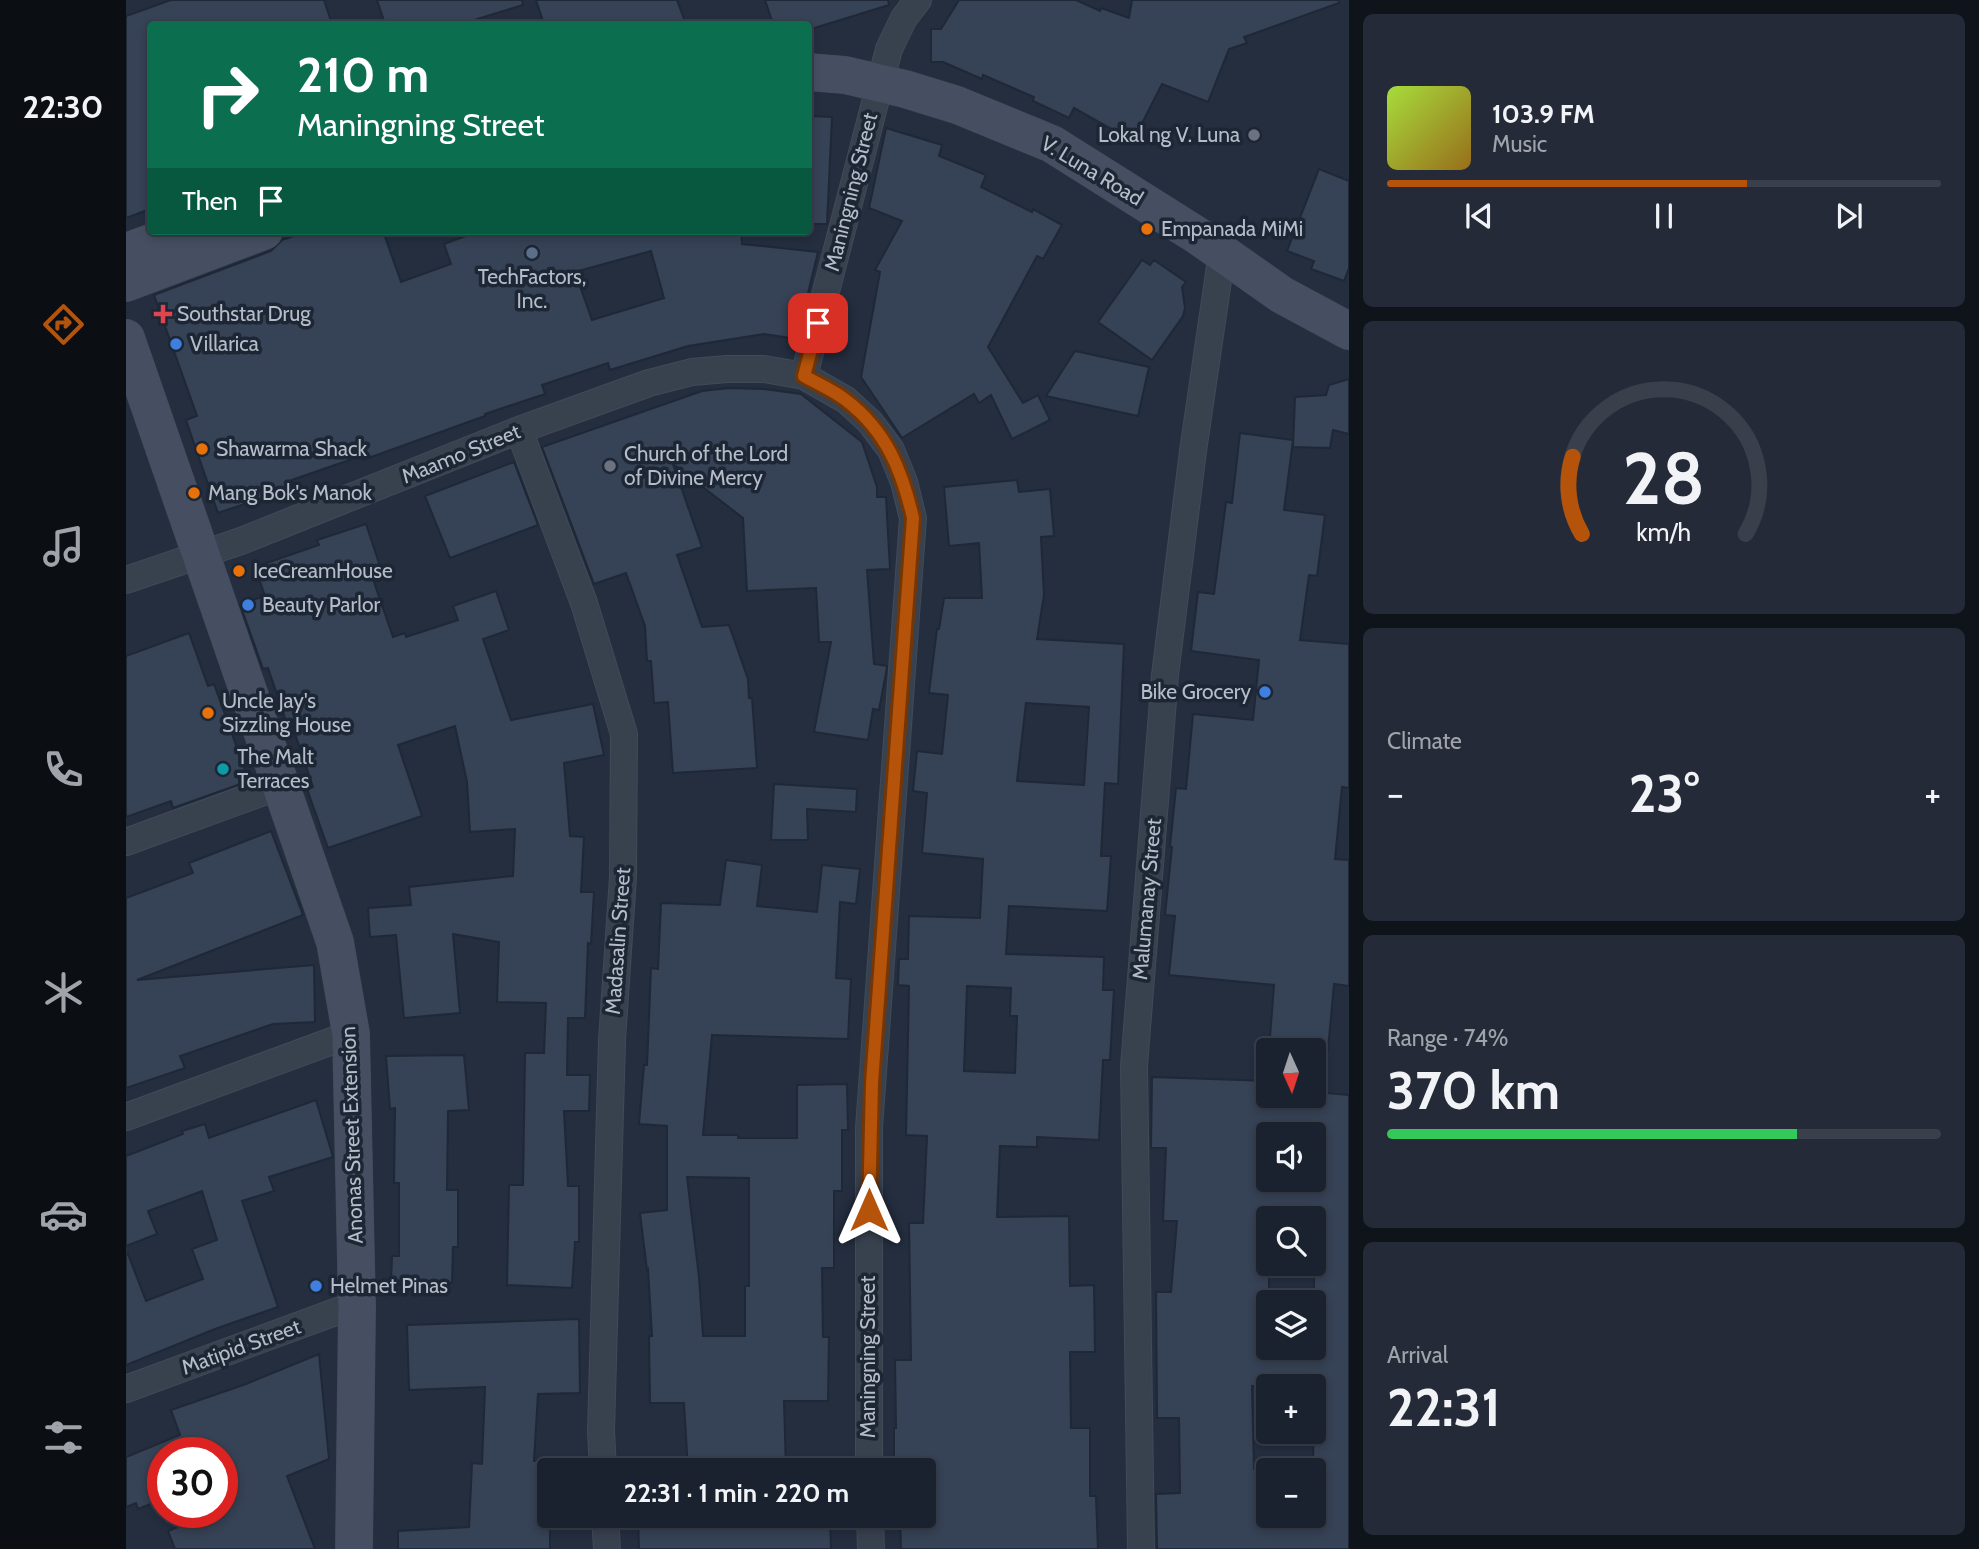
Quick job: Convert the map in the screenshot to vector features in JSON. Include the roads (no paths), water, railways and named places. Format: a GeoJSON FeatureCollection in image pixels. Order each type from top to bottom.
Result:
{"type":"FeatureCollection","features":[{"type":"Feature","properties":{"kind":"street","name":"Maningning Street"},"geometry":{"type":"LineString","coordinates":[[869,1458],[869,1128],[913,518],[905,482],[891,450],[870,422],[846,400],[804,376],[889,49],[904,18],[918,0]]}},
{"type":"Feature","properties":{"kind":"street","name":"V. Luna Road"},"geometry":{"type":"LineString","coordinates":[[812,72],[845,75],[957,105],[1052,144],[1222,253],[1253,277],[1349,331]]}},
{"type":"Feature","properties":{"kind":"street"},"geometry":{"type":"LineString","coordinates":[[126,252],[171,235]]}},
{"type":"Feature","properties":{"kind":"street"},"geometry":{"type":"LineString","coordinates":[[126,283],[253,235]]}},
{"type":"Feature","properties":{"kind":"street","name":"Malumanay Street"},"geometry":{"type":"LineString","coordinates":[[1141,1549],[1134,1066],[1165,675],[1193,451],[1222,253]]}},
{"type":"Feature","properties":{"kind":"street","name":"Anonas Street Extension"},"geometry":{"type":"LineString","coordinates":[[126,338],[335,942],[351,1034],[356,1307],[354,1549]]}},
{"type":"Feature","properties":{"kind":"street","name":"Maamo Street"},"geometry":{"type":"LineString","coordinates":[[126,580],[241,541],[519,430],[649,383],[692,372],[764,369],[804,376]]}},
{"type":"Feature","properties":{"kind":"street","name":"Madasalin Street"},"geometry":{"type":"LineString","coordinates":[[519,430],[584,603],[624,734],[623,877],[612,1040],[602,1458]]}},
{"type":"Feature","properties":{"kind":"street"},"geometry":{"type":"LineString","coordinates":[[126,842],[280,786]]}},
{"type":"Feature","properties":{"kind":"street"},"geometry":{"type":"LineString","coordinates":[[126,1117],[351,1034]]}},
{"type":"Feature","properties":{"kind":"street","name":"Matipid Street"},"geometry":{"type":"LineString","coordinates":[[126,1389],[338,1311],[356,1307]]}},
{"type":"Feature","properties":{"kind":"street"},"geometry":{"type":"LineString","coordinates":[[606,1528],[607,1549]]}},
{"type":"Feature","properties":{"kind":"street"},"geometry":{"type":"LineString","coordinates":[[870,1528],[871,1549]]}},
{"type":"Feature","properties":{"kind":"place","name":"Lokal ng V. Luna"},"geometry":{"type":"Point","coordinates":[1254,135]}},
{"type":"Feature","properties":{"kind":"place","name":"Empanada MiMi"},"geometry":{"type":"Point","coordinates":[1147,229]}},
{"type":"Feature","properties":{"kind":"place","name":"TechFactors, Inc."},"geometry":{"type":"Point","coordinates":[532,253]}},
{"type":"Feature","properties":{"kind":"place","name":"Southstar Drug"},"geometry":{"type":"Point","coordinates":[163,314]}},
{"type":"Feature","properties":{"kind":"place","name":"Villarica"},"geometry":{"type":"Point","coordinates":[176,344]}},
{"type":"Feature","properties":{"kind":"place","name":"Shawarma Shack"},"geometry":{"type":"Point","coordinates":[202,449]}},
{"type":"Feature","properties":{"kind":"place","name":"Church of the Lord of Divine Mercy"},"geometry":{"type":"Point","coordinates":[610,466]}},
{"type":"Feature","properties":{"kind":"place","name":"Mang Bok's Manok"},"geometry":{"type":"Point","coordinates":[194,493]}},
{"type":"Feature","properties":{"kind":"place","name":"IceCreamHouse"},"geometry":{"type":"Point","coordinates":[239,571]}},
{"type":"Feature","properties":{"kind":"place","name":"Beauty Parlor"},"geometry":{"type":"Point","coordinates":[248,605]}},
{"type":"Feature","properties":{"kind":"place","name":"Bike Grocery"},"geometry":{"type":"Point","coordinates":[1265,692]}},
{"type":"Feature","properties":{"kind":"place","name":"Uncle Jay's Sizzling House"},"geometry":{"type":"Point","coordinates":[208,713]}},
{"type":"Feature","properties":{"kind":"place","name":"The Malt Terraces"},"geometry":{"type":"Point","coordinates":[223,769]}},
{"type":"Feature","properties":{"kind":"place","name":"Helmet Pinas"},"geometry":{"type":"Point","coordinates":[316,1286]}}]}
